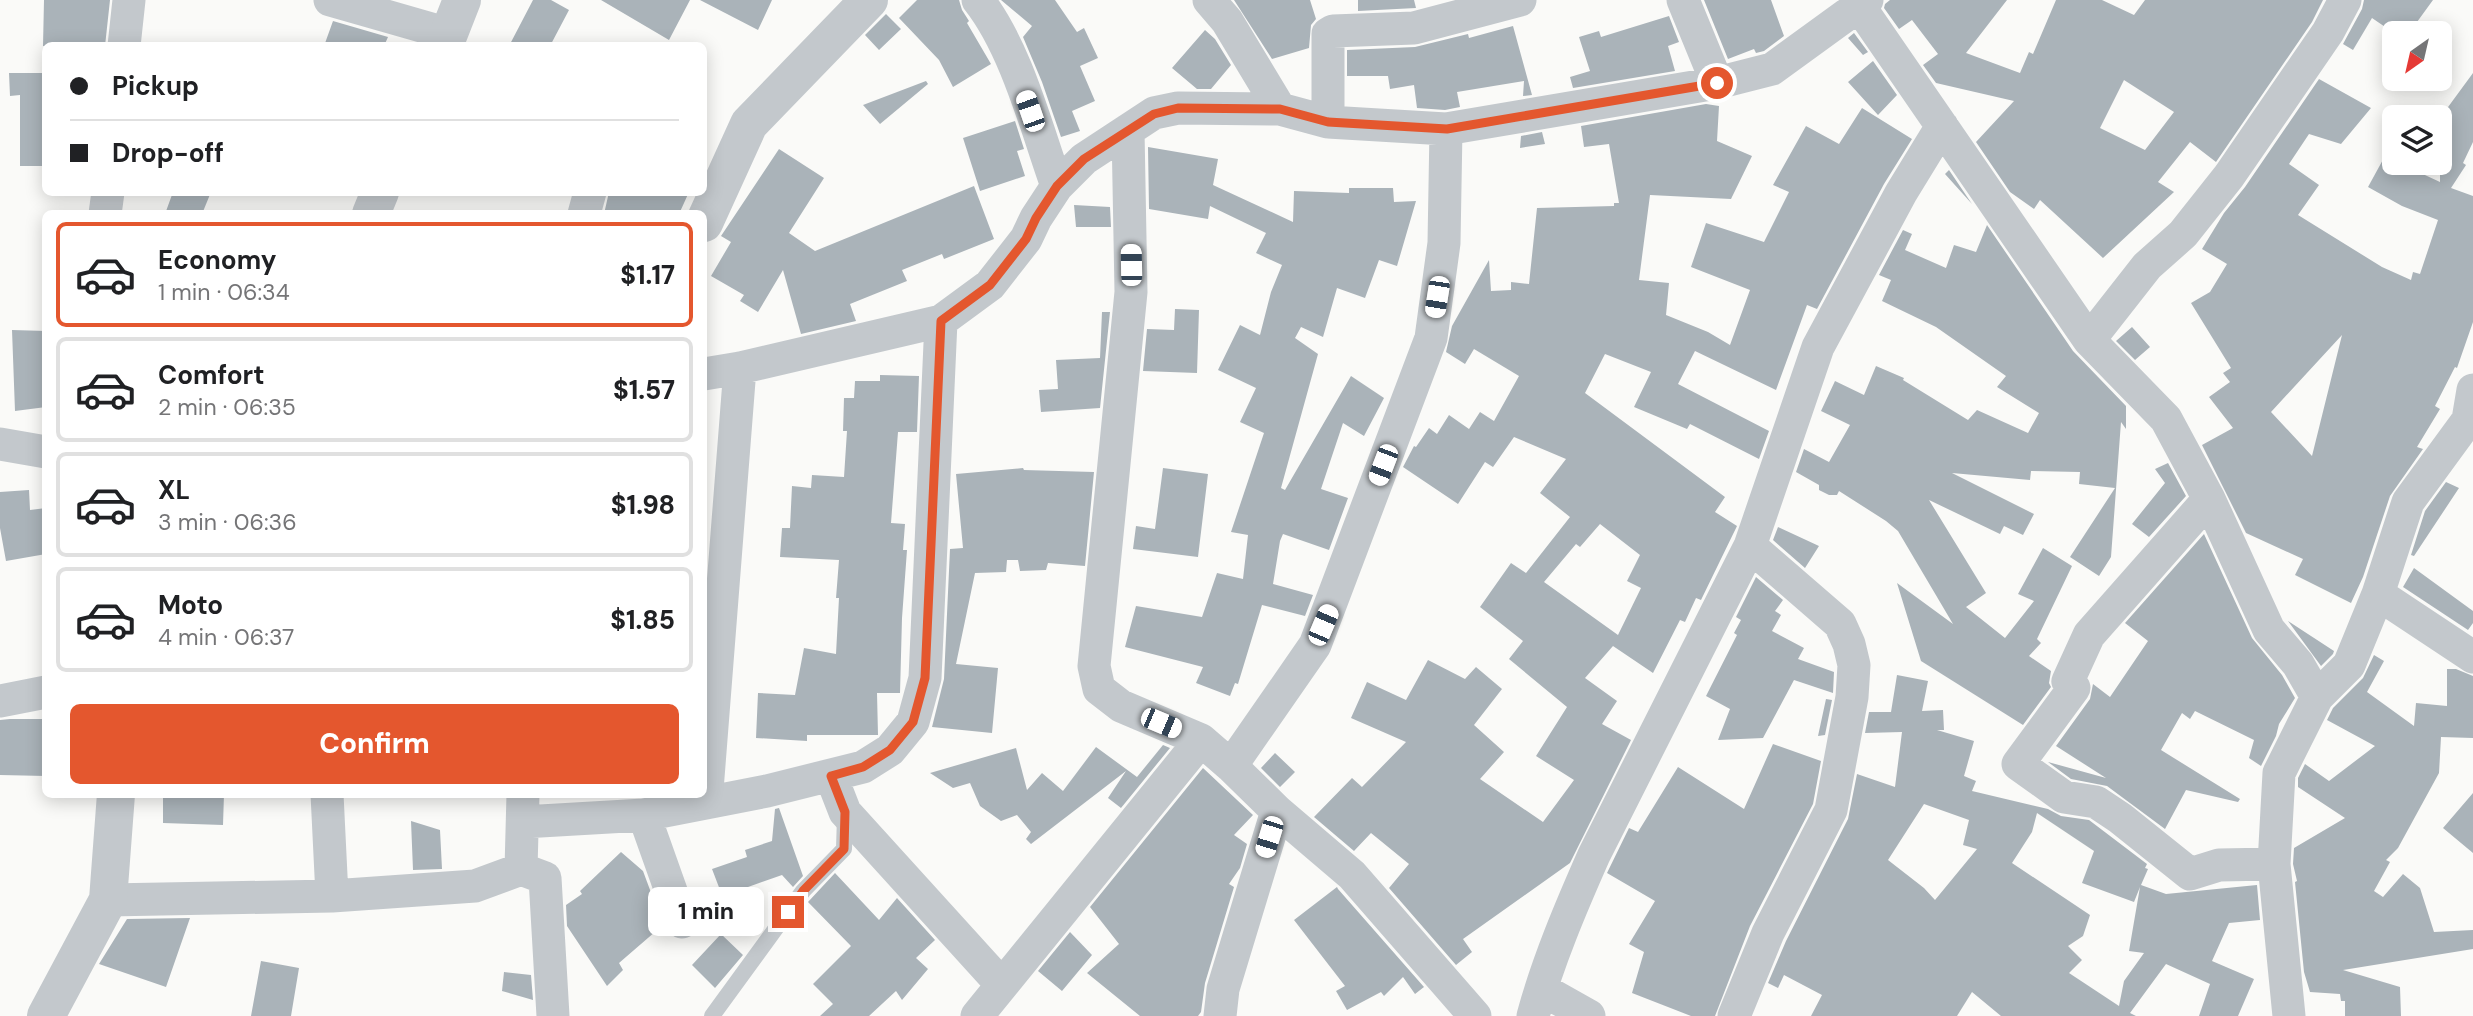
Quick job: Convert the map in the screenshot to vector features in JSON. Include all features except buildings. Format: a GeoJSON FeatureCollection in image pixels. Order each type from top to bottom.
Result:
{"type":"FeatureCollection","features":[{"type":"Feature","properties":{"kind":"street"},"geometry":{"type":"LineString","coordinates":[[124,42],[129,0]]}},
{"type":"Feature","properties":{"kind":"street"},"geometry":{"type":"LineString","coordinates":[[330,0],[452,27]]}},
{"type":"Feature","properties":{"kind":"street"},"geometry":{"type":"LineString","coordinates":[[707,216],[749,124],[869,0]]}},
{"type":"Feature","properties":{"kind":"street"},"geometry":{"type":"LineString","coordinates":[[978,0],[994,20],[1018,75],[1057,186]]}},
{"type":"Feature","properties":{"kind":"street"},"geometry":{"type":"LineString","coordinates":[[1209,0],[1227,21],[1280,109]]}},
{"type":"Feature","properties":{"kind":"street"},"geometry":{"type":"LineString","coordinates":[[1328,122],[1328,34],[1333,30],[1415,28],[1520,0]]}},
{"type":"Feature","properties":{"kind":"street"},"geometry":{"type":"LineString","coordinates":[[1683,0],[1717,83]]}},
{"type":"Feature","properties":{"kind":"street"},"geometry":{"type":"LineString","coordinates":[[2089,340],[2147,266],[2183,234],[2229,176],[2328,32],[2345,0]]}},
{"type":"Feature","properties":{"kind":"street"},"geometry":{"type":"LineString","coordinates":[[707,374],[941,321],[990,285],[1026,239],[1057,186],[1084,159],[1154,114],[1178,108],[1280,109],[1328,122],[1447,129],[1717,83],[1772,69],[1861,2],[1871,26],[2089,340],[2166,419],[2209,499],[2269,630],[2298,664],[2317,697]]}},
{"type":"Feature","properties":{"kind":"street"},"geometry":{"type":"LineString","coordinates":[[1589,1016],[1537,1002],[1574,899],[1750,546],[1818,347],[1901,193],[1942,126]]}},
{"type":"Feature","properties":{"kind":"street"},"geometry":{"type":"LineString","coordinates":[[1231,766],[1315,645],[1431,338],[1444,243],[1447,129]]}},
{"type":"Feature","properties":{"kind":"street"},"geometry":{"type":"LineString","coordinates":[[1128,130],[1131,292],[1094,666],[1099,689],[1121,706],[1201,740],[1231,766],[1277,811],[1352,875],[1475,1016]]}},
{"type":"Feature","properties":{"kind":"street"},"geometry":{"type":"LineString","coordinates":[[521,869],[523,808],[644,815],[831,776],[863,767],[890,750],[913,722],[925,678],[941,321]]}},
{"type":"Feature","properties":{"kind":"street"},"geometry":{"type":"LineString","coordinates":[[707,790],[740,368]]}},
{"type":"Feature","properties":{"kind":"street"},"geometry":{"type":"LineString","coordinates":[[2289,1016],[2273,864],[2278,773],[2317,697],[2350,665],[2378,594],[2408,502],[2471,419]]}},
{"type":"Feature","properties":{"kind":"street"},"geometry":{"type":"LineString","coordinates":[[0,444],[42,451]]}},
{"type":"Feature","properties":{"kind":"street"},"geometry":{"type":"LineString","coordinates":[[2209,499],[2089,635],[2068,681],[2074,688],[2018,764],[2064,797],[2096,802],[2190,874],[2219,865],[2273,864]]}},
{"type":"Feature","properties":{"kind":"street"},"geometry":{"type":"LineString","coordinates":[[1734,1016],[1769,933],[1831,810],[1852,697],[1854,664],[1849,644],[1839,624],[1750,546]]}},
{"type":"Feature","properties":{"kind":"street"},"geometry":{"type":"LineString","coordinates":[[2378,594],[2473,657]]}},
{"type":"Feature","properties":{"kind":"street"},"geometry":{"type":"LineString","coordinates":[[0,701],[42,693]]}},
{"type":"Feature","properties":{"kind":"street"},"geometry":{"type":"LineString","coordinates":[[977,1016],[1201,740]]}},
{"type":"Feature","properties":{"kind":"street"},"geometry":{"type":"LineString","coordinates":[[831,776],[845,812],[1002,985]]}},
{"type":"Feature","properties":{"kind":"street"},"geometry":{"type":"LineString","coordinates":[[46,1016],[108,900],[116,798]]}},
{"type":"Feature","properties":{"kind":"street"},"geometry":{"type":"LineString","coordinates":[[327,798],[332,896]]}},
{"type":"Feature","properties":{"kind":"street"},"geometry":{"type":"LineString","coordinates":[[706,798],[706,803]]}},
{"type":"Feature","properties":{"kind":"street"},"geometry":{"type":"LineString","coordinates":[[1220,1016],[1223,989],[1277,811]]}},
{"type":"Feature","properties":{"kind":"street"},"geometry":{"type":"LineString","coordinates":[[644,815],[682,922]]}},
{"type":"Feature","properties":{"kind":"street"},"geometry":{"type":"LineString","coordinates":[[108,900],[332,896],[475,886],[521,869],[545,877],[553,1016]]}},
{"type":"Feature","properties":{"kind":"lane"},"geometry":{"type":"LineString","coordinates":[[712,1016],[803,891],[844,849],[845,812]]}},
{"type":"Feature","properties":{"kind":"route"},"geometry":{"type":"LineString","coordinates":[[788,912],[803,891],[844,849],[845,812],[831,776],[863,767],[890,750],[913,722],[925,678],[941,321],[990,285],[1026,239],[1057,186],[1084,159],[1154,114],[1178,108],[1280,109],[1328,122],[1447,129],[1717,83]]}}]}
